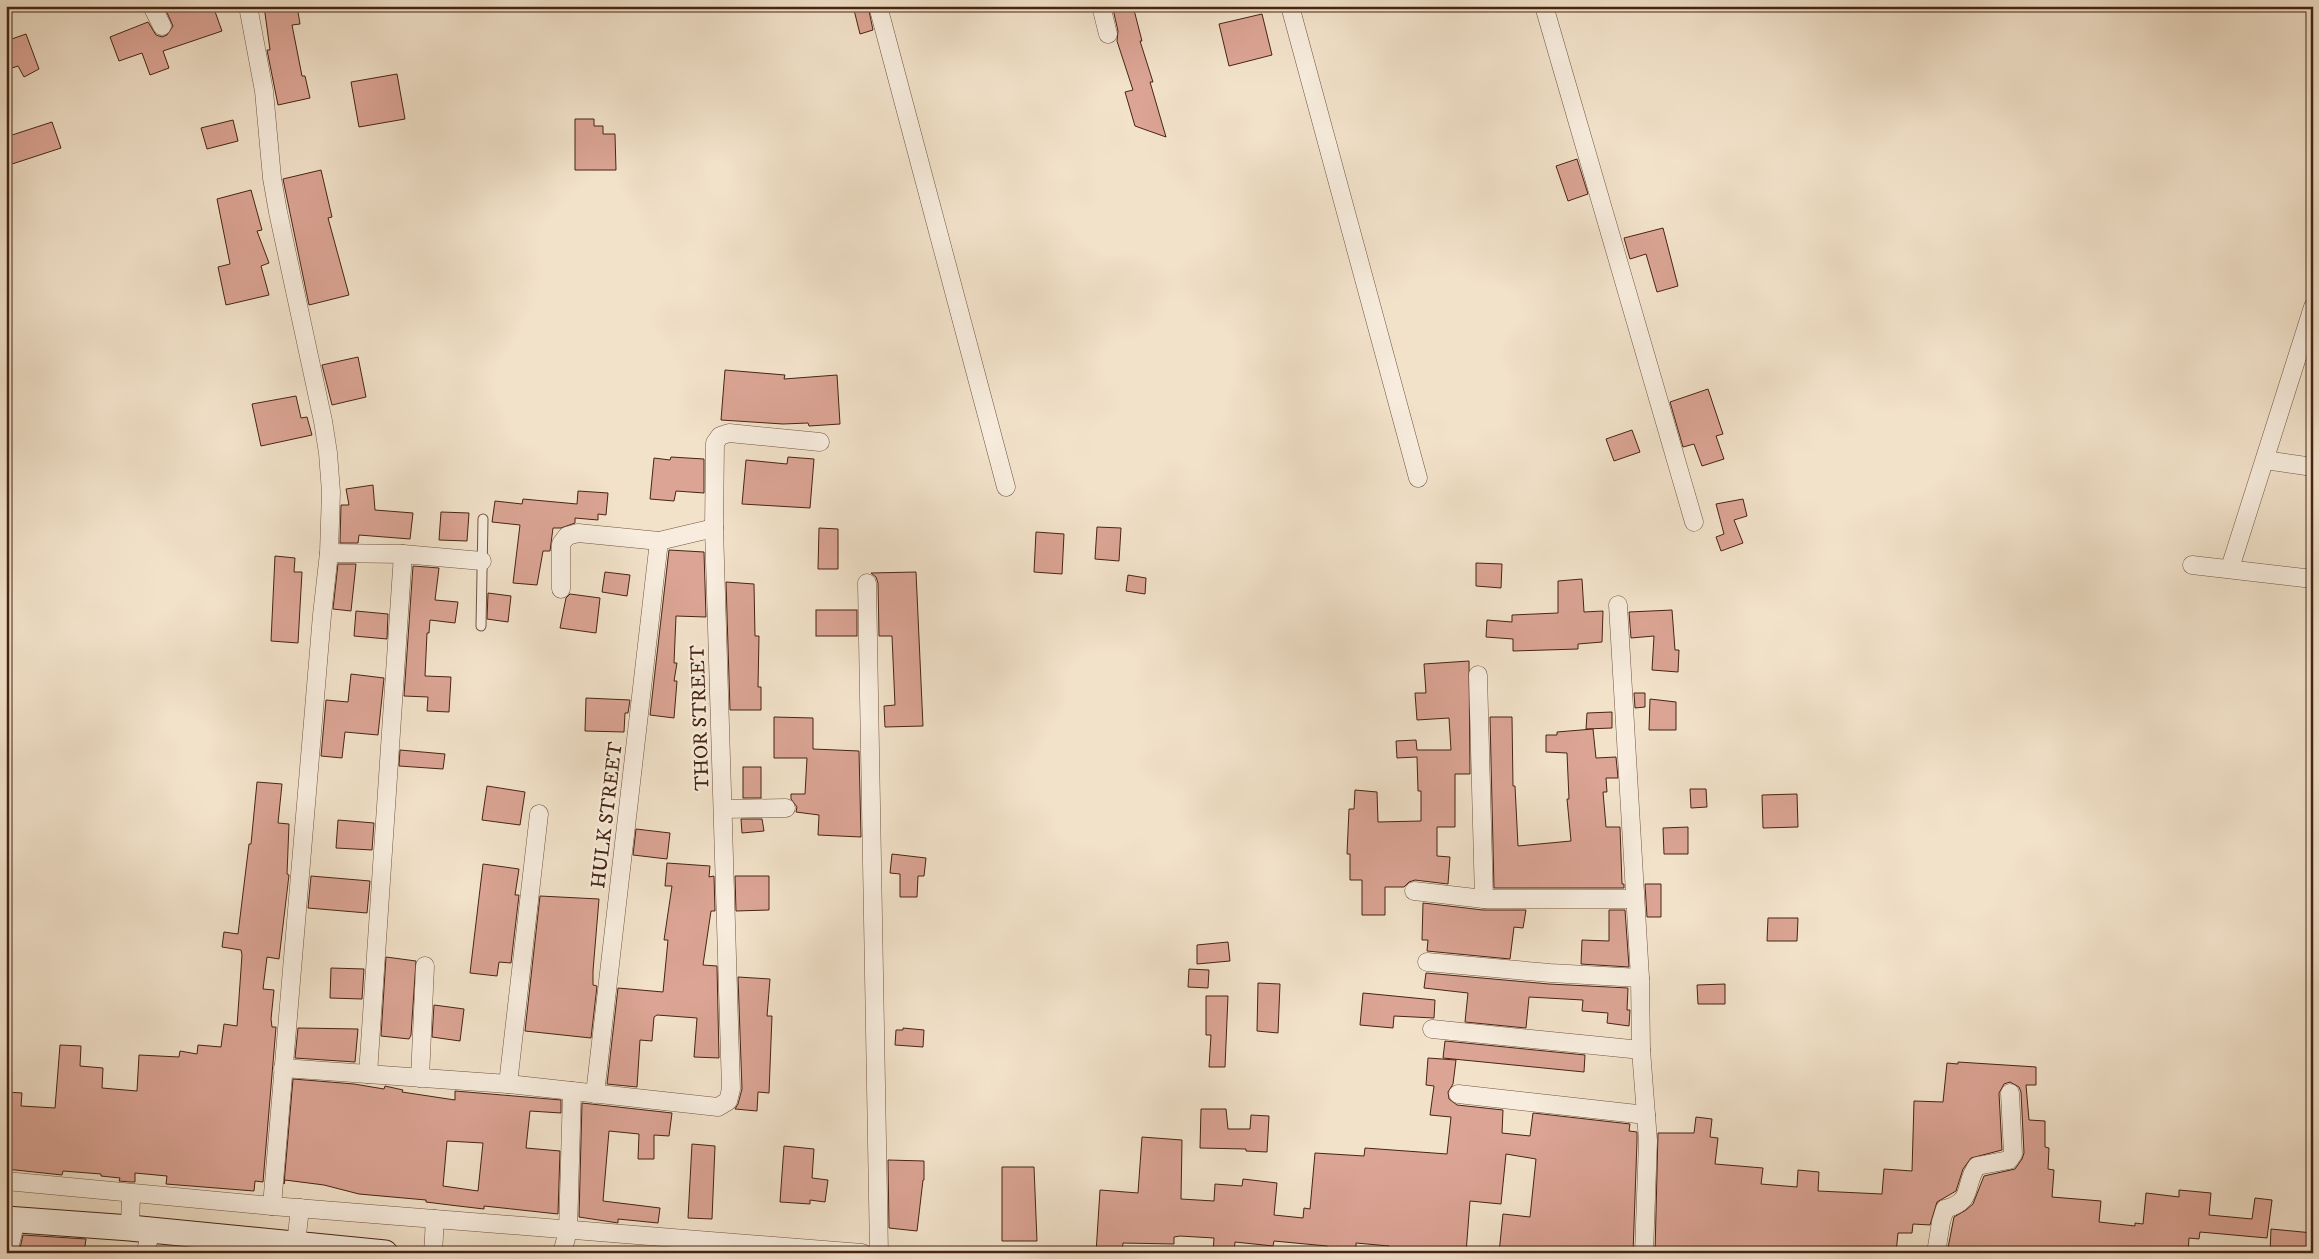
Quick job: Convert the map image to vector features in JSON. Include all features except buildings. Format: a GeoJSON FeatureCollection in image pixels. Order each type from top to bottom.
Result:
{"type":"FeatureCollection","features":[{"type":"Feature","properties":{"kind":"street"},"geometry":{"type":"LineString","coordinates":[[152,6],[162,26]]}},
{"type":"Feature","properties":{"kind":"street"},"geometry":{"type":"LineString","coordinates":[[248,6],[264,91],[272,178],[323,422],[331,492],[329,553],[322,615],[272,1206]]}},
{"type":"Feature","properties":{"kind":"street"},"geometry":{"type":"LineString","coordinates":[[878,6],[1006,487]]}},
{"type":"Feature","properties":{"kind":"street"},"geometry":{"type":"LineString","coordinates":[[1101,6],[1108,34]]}},
{"type":"Feature","properties":{"kind":"street"},"geometry":{"type":"LineString","coordinates":[[1290,6],[1418,478]]}},
{"type":"Feature","properties":{"kind":"street"},"geometry":{"type":"LineString","coordinates":[[1544,6],[1694,522]]}},
{"type":"Feature","properties":{"kind":"street"},"geometry":{"type":"LineString","coordinates":[[2230,568],[2265,460],[2306,352],[2313,307]]}},
{"type":"Feature","properties":{"kind":"street","name":"THOR STREET"},"geometry":{"type":"LineString","coordinates":[[595,1094],[718,1107],[728,1101],[731,1088],[714,528],[715,443],[720,436],[729,433],[820,442]]}},
{"type":"Feature","properties":{"kind":"street"},"geometry":{"type":"LineString","coordinates":[[2265,460],[2313,467]]}},
{"type":"Feature","properties":{"kind":"street"},"geometry":{"type":"LineString","coordinates":[[561,589],[561,544],[566,536],[578,533],[659,541],[714,528]]}},
{"type":"Feature","properties":{"kind":"street","name":"HULK STREET"},"geometry":{"type":"LineString","coordinates":[[595,1094],[659,541]]}},
{"type":"Feature","properties":{"kind":"street"},"geometry":{"type":"LineString","coordinates":[[329,553],[403,554],[482,561]]}},
{"type":"Feature","properties":{"kind":"street"},"geometry":{"type":"LineString","coordinates":[[368,1074],[403,554]]}},
{"type":"Feature","properties":{"kind":"street"},"geometry":{"type":"LineString","coordinates":[[2192,565],[2313,579]]}},
{"type":"Feature","properties":{"kind":"street"},"geometry":{"type":"LineString","coordinates":[[867,583],[879,1253]]}},
{"type":"Feature","properties":{"kind":"street"},"geometry":{"type":"LineString","coordinates":[[1618,605],[1640,978],[1641,1050],[1648,1156],[1644,1253]]}},
{"type":"Feature","properties":{"kind":"street"},"geometry":{"type":"LineString","coordinates":[[1478,675],[1484,899]]}},
{"type":"Feature","properties":{"kind":"street"},"geometry":{"type":"LineString","coordinates":[[723,809],[786,808]]}},
{"type":"Feature","properties":{"kind":"street"},"geometry":{"type":"LineString","coordinates":[[508,1084],[538,814]]}},
{"type":"Feature","properties":{"kind":"street"},"geometry":{"type":"LineString","coordinates":[[1414,890],[1484,899],[1634,899]]}},
{"type":"Feature","properties":{"kind":"street"},"geometry":{"type":"LineString","coordinates":[[1427,962],[1550,973],[1640,978]]}},
{"type":"Feature","properties":{"kind":"street"},"geometry":{"type":"LineString","coordinates":[[420,1078],[425,966]]}},
{"type":"Feature","properties":{"kind":"street"},"geometry":{"type":"LineString","coordinates":[[1432,1029],[1641,1050]]}},
{"type":"Feature","properties":{"kind":"street"},"geometry":{"type":"LineString","coordinates":[[283,1068],[508,1084],[595,1094]]}},
{"type":"Feature","properties":{"kind":"street"},"geometry":{"type":"LineString","coordinates":[[566,1241],[572,1091]]}},
{"type":"Feature","properties":{"kind":"street"},"geometry":{"type":"LineString","coordinates":[[1936,1253],[1942,1216],[1946,1209],[1960,1204],[1966,1199],[1971,1175],[1977,1166],[2009,1160],[2013,1154],[2010,1093]]}},
{"type":"Feature","properties":{"kind":"street"},"geometry":{"type":"LineString","coordinates":[[1458,1094],[1646,1115]]}},
{"type":"Feature","properties":{"kind":"street"},"geometry":{"type":"LineString","coordinates":[[6,1181],[131,1197],[272,1206],[300,1211],[435,1222],[566,1241],[862,1253]]}},
{"type":"Feature","properties":{"kind":"street"},"geometry":{"type":"LineString","coordinates":[[131,1197],[139,1232]]}},
{"type":"Feature","properties":{"kind":"street"},"geometry":{"type":"LineString","coordinates":[[297,1245],[300,1211]]}},
{"type":"Feature","properties":{"kind":"street"},"geometry":{"type":"LineString","coordinates":[[8,1253],[11,1219],[385,1253]]}},
{"type":"Feature","properties":{"kind":"street"},"geometry":{"type":"LineString","coordinates":[[433,1250],[435,1222]]}},
{"type":"Feature","properties":{"kind":"lane"},"geometry":{"type":"LineString","coordinates":[[481,626],[483,519]]}}]}
